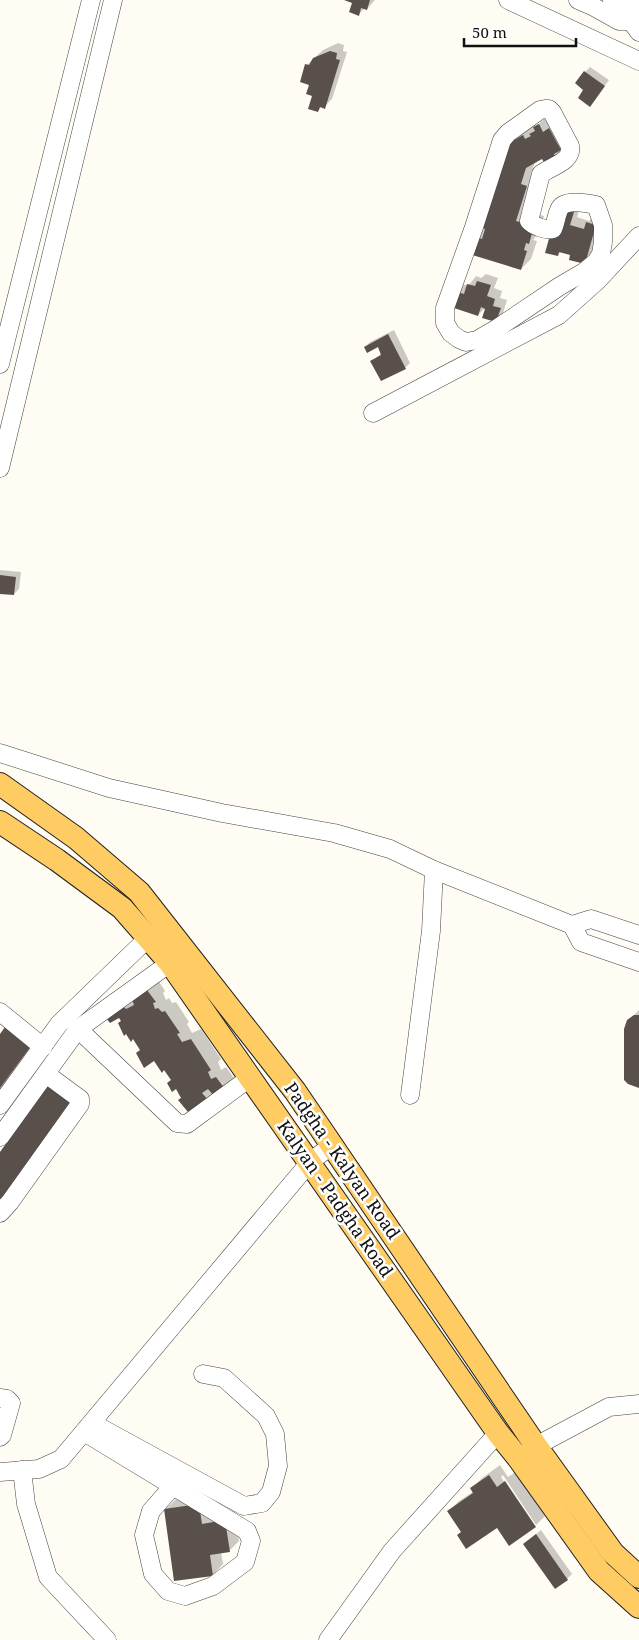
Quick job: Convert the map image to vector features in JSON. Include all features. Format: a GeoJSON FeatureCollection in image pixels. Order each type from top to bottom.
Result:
{"type":"FeatureCollection","features":[{"type":"Feature","properties":{"kind":"main road","name":"Padgha - Kalyan Road"},"geometry":{"type":"LineString","coordinates":[[0,784],[76,838],[139,892],[179,959],[295,1091],[332,1145],[528,1452],[613,1553],[639,1578]]}},
{"type":"Feature","properties":{"kind":"main road","name":"Kalyan - Padgha Road"},"geometry":{"type":"LineString","coordinates":[[0,822],[57,860],[122,908],[148,938],[179,959],[271,1107],[498,1433],[528,1452],[599,1571],[639,1607]]}},
{"type":"Feature","properties":{"kind":"main road"},"geometry":{"type":"LineString","coordinates":[[271,1107],[295,1091]]}},
{"type":"Feature","properties":{"kind":"main road"},"geometry":{"type":"LineString","coordinates":[[599,1571],[613,1553]]}},
{"type":"Feature","properties":{"kind":"street"},"geometry":{"type":"LineString","coordinates":[[0,364],[90,0]]}},
{"type":"Feature","properties":{"kind":"street"},"geometry":{"type":"LineString","coordinates":[[0,468],[113,0]]}},
{"type":"Feature","properties":{"kind":"street"},"geometry":{"type":"LineString","coordinates":[[508,0],[639,61]]}},
{"type":"Feature","properties":{"kind":"street"},"geometry":{"type":"LineString","coordinates":[[578,0],[619,21],[635,26]]}},
{"type":"Feature","properties":{"kind":"street"},"geometry":{"type":"LineString","coordinates":[[612,0],[616,9],[635,26]]}},
{"type":"Feature","properties":{"kind":"street"},"geometry":{"type":"LineString","coordinates":[[631,0],[634,6],[635,26]]}},
{"type":"Feature","properties":{"kind":"street"},"geometry":{"type":"LineString","coordinates":[[549,109],[571,151],[567,159],[541,174],[529,221],[531,224],[550,230],[553,229],[558,210],[564,204],[570,202],[596,205],[603,225],[601,254],[596,262],[584,272],[496,329],[481,347],[459,339],[450,333],[445,323],[445,308],[502,140],[508,133],[540,110],[549,109]]}},
{"type":"Feature","properties":{"kind":"street"},"geometry":{"type":"LineString","coordinates":[[373,413],[481,347],[559,315],[597,281],[639,236]]}},
{"type":"Feature","properties":{"kind":"street"},"geometry":{"type":"LineString","coordinates":[[560,286],[571,304]]}},
{"type":"Feature","properties":{"kind":"street"},"geometry":{"type":"LineString","coordinates":[[0,754],[109,788],[222,813],[334,833],[390,849],[434,870],[572,925],[592,919],[639,935]]}},
{"type":"Feature","properties":{"kind":"street"},"geometry":{"type":"LineString","coordinates":[[410,1095],[431,931],[434,870]]}},
{"type":"Feature","properties":{"kind":"street"},"geometry":{"type":"LineString","coordinates":[[572,925],[581,942],[639,962]]}},
{"type":"Feature","properties":{"kind":"street"},"geometry":{"type":"LineString","coordinates":[[612,953],[620,928]]}},
{"type":"Feature","properties":{"kind":"street"},"geometry":{"type":"LineString","coordinates":[[0,1105],[59,1024],[148,938]]}},
{"type":"Feature","properties":{"kind":"street"},"geometry":{"type":"LineString","coordinates":[[0,1137],[78,1029],[179,959]]}},
{"type":"Feature","properties":{"kind":"street"},"geometry":{"type":"LineString","coordinates":[[0,1012],[43,1047]]}},
{"type":"Feature","properties":{"kind":"street"},"geometry":{"type":"LineString","coordinates":[[78,1029],[177,1123],[187,1124],[251,1077]]}},
{"type":"Feature","properties":{"kind":"street"},"geometry":{"type":"LineString","coordinates":[[0,1213],[10,1202],[80,1104],[80,1099],[46,1074]]}},
{"type":"Feature","properties":{"kind":"street"},"geometry":{"type":"LineString","coordinates":[[0,1472],[39,1469],[61,1459],[310,1162],[332,1145]]}},
{"type":"Feature","properties":{"kind":"street"},"geometry":{"type":"LineString","coordinates":[[88,1427],[244,1506],[262,1503],[271,1492],[278,1466],[275,1434],[266,1416],[224,1378],[203,1374]]}},
{"type":"Feature","properties":{"kind":"street"},"geometry":{"type":"LineString","coordinates":[[0,1398],[6,1399],[11,1403],[0,1437]]}},
{"type":"Feature","properties":{"kind":"street"},"geometry":{"type":"LineString","coordinates":[[528,1452],[610,1407],[639,1404]]}},
{"type":"Feature","properties":{"kind":"street"},"geometry":{"type":"LineString","coordinates":[[88,1427],[173,1486],[247,1531],[251,1541],[245,1562],[213,1586],[185,1596],[168,1591],[153,1574],[144,1536],[151,1511],[173,1486]]}},
{"type":"Feature","properties":{"kind":"street"},"geometry":{"type":"LineString","coordinates":[[328,1640],[392,1551],[498,1433]]}},
{"type":"Feature","properties":{"kind":"street"},"geometry":{"type":"LineString","coordinates":[[22,1470],[26,1504],[48,1577],[107,1640]]}},
{"type":"Feature","properties":{"kind":"building"},"geometry":{"type":"Polygon","coordinates":[[[344,0],[370,0],[367,10],[361,8],[359,16],[349,12],[352,3],[344,0]]]}},
{"type":"Feature","properties":{"kind":"building"},"geometry":{"type":"Polygon","coordinates":[[[330,51],[337,53],[336,59],[340,60],[325,109],[320,107],[318,112],[308,109],[312,96],[306,94],[309,85],[300,82],[305,64],[309,65],[313,58],[330,51]]]}},
{"type":"Feature","properties":{"kind":"building"},"geometry":{"type":"Polygon","coordinates":[[[584,71],[605,86],[590,107],[578,98],[583,90],[575,83],[584,71]]]}},
{"type":"Feature","properties":{"kind":"building"},"geometry":{"type":"Polygon","coordinates":[[[539,124],[543,132],[549,128],[561,150],[554,154],[558,162],[545,164],[542,159],[526,168],[521,184],[527,186],[516,221],[534,226],[529,244],[526,243],[524,250],[527,251],[521,270],[469,254],[474,236],[482,239],[485,229],[475,226],[500,152],[508,153],[506,145],[523,135],[525,139],[531,136],[529,134],[535,131],[533,127],[539,124]]]}},
{"type":"Feature","properties":{"kind":"building"},"geometry":{"type":"Polygon","coordinates":[[[564,210],[574,212],[570,225],[584,229],[586,222],[596,225],[585,264],[569,260],[570,255],[559,252],[558,256],[545,253],[550,235],[557,237],[564,210]]]}},
{"type":"Feature","properties":{"kind":"building"},"geometry":{"type":"Polygon","coordinates":[[[477,281],[491,285],[487,296],[495,299],[493,306],[501,308],[496,322],[482,318],[485,309],[481,307],[478,316],[448,306],[454,291],[464,294],[467,284],[475,286],[477,281]]]}},
{"type":"Feature","properties":{"kind":"building"},"geometry":{"type":"Polygon","coordinates":[[[388,334],[406,369],[381,381],[370,361],[381,355],[378,347],[367,353],[364,347],[388,334]]]}},
{"type":"Feature","properties":{"kind":"building"},"geometry":{"type":"Polygon","coordinates":[[[0,575],[16,577],[14,595],[0,594],[0,575]]]}},
{"type":"Feature","properties":{"kind":"building"},"geometry":{"type":"Polygon","coordinates":[[[147,990],[156,1002],[153,1003],[155,1009],[158,1008],[162,1012],[165,1011],[180,1033],[177,1034],[182,1042],[191,1039],[211,1070],[208,1072],[211,1079],[216,1077],[225,1089],[214,1096],[208,1089],[202,1093],[210,1102],[188,1112],[178,1100],[181,1098],[176,1089],[172,1092],[167,1083],[171,1080],[164,1070],[162,1073],[154,1061],[144,1068],[136,1053],[140,1050],[133,1039],[131,1042],[126,1034],[124,1036],[118,1023],[121,1021],[119,1018],[110,1023],[106,1018],[122,1005],[126,1009],[134,1005],[132,999],[147,990]]]}},
{"type":"Feature","properties":{"kind":"building"},"geometry":{"type":"Polygon","coordinates":[[[634,1015],[639,1015],[639,1088],[628,1084],[624,1080],[624,1029],[627,1020],[634,1015]]]}},
{"type":"Feature","properties":{"kind":"building"},"geometry":{"type":"Polygon","coordinates":[[[5,1027],[31,1046],[0,1088],[0,1034],[5,1027]]]}},
{"type":"Feature","properties":{"kind":"building"},"geometry":{"type":"Polygon","coordinates":[[[48,1085],[75,1104],[0,1206],[0,1152],[48,1085]]]}},
{"type":"Feature","properties":{"kind":"building"},"geometry":{"type":"Polygon","coordinates":[[[489,1475],[497,1487],[505,1481],[536,1527],[509,1546],[497,1528],[466,1549],[457,1535],[461,1532],[447,1511],[473,1493],[470,1488],[489,1475]]]}},
{"type":"Feature","properties":{"kind":"building"},"geometry":{"type":"Polygon","coordinates":[[[199,1504],[202,1524],[225,1520],[230,1552],[210,1555],[213,1576],[174,1581],[164,1509],[199,1504]]]}},
{"type":"Feature","properties":{"kind":"building"},"geometry":{"type":"Polygon","coordinates":[[[536,1534],[568,1580],[555,1589],[523,1544],[536,1534]]]}}]}
